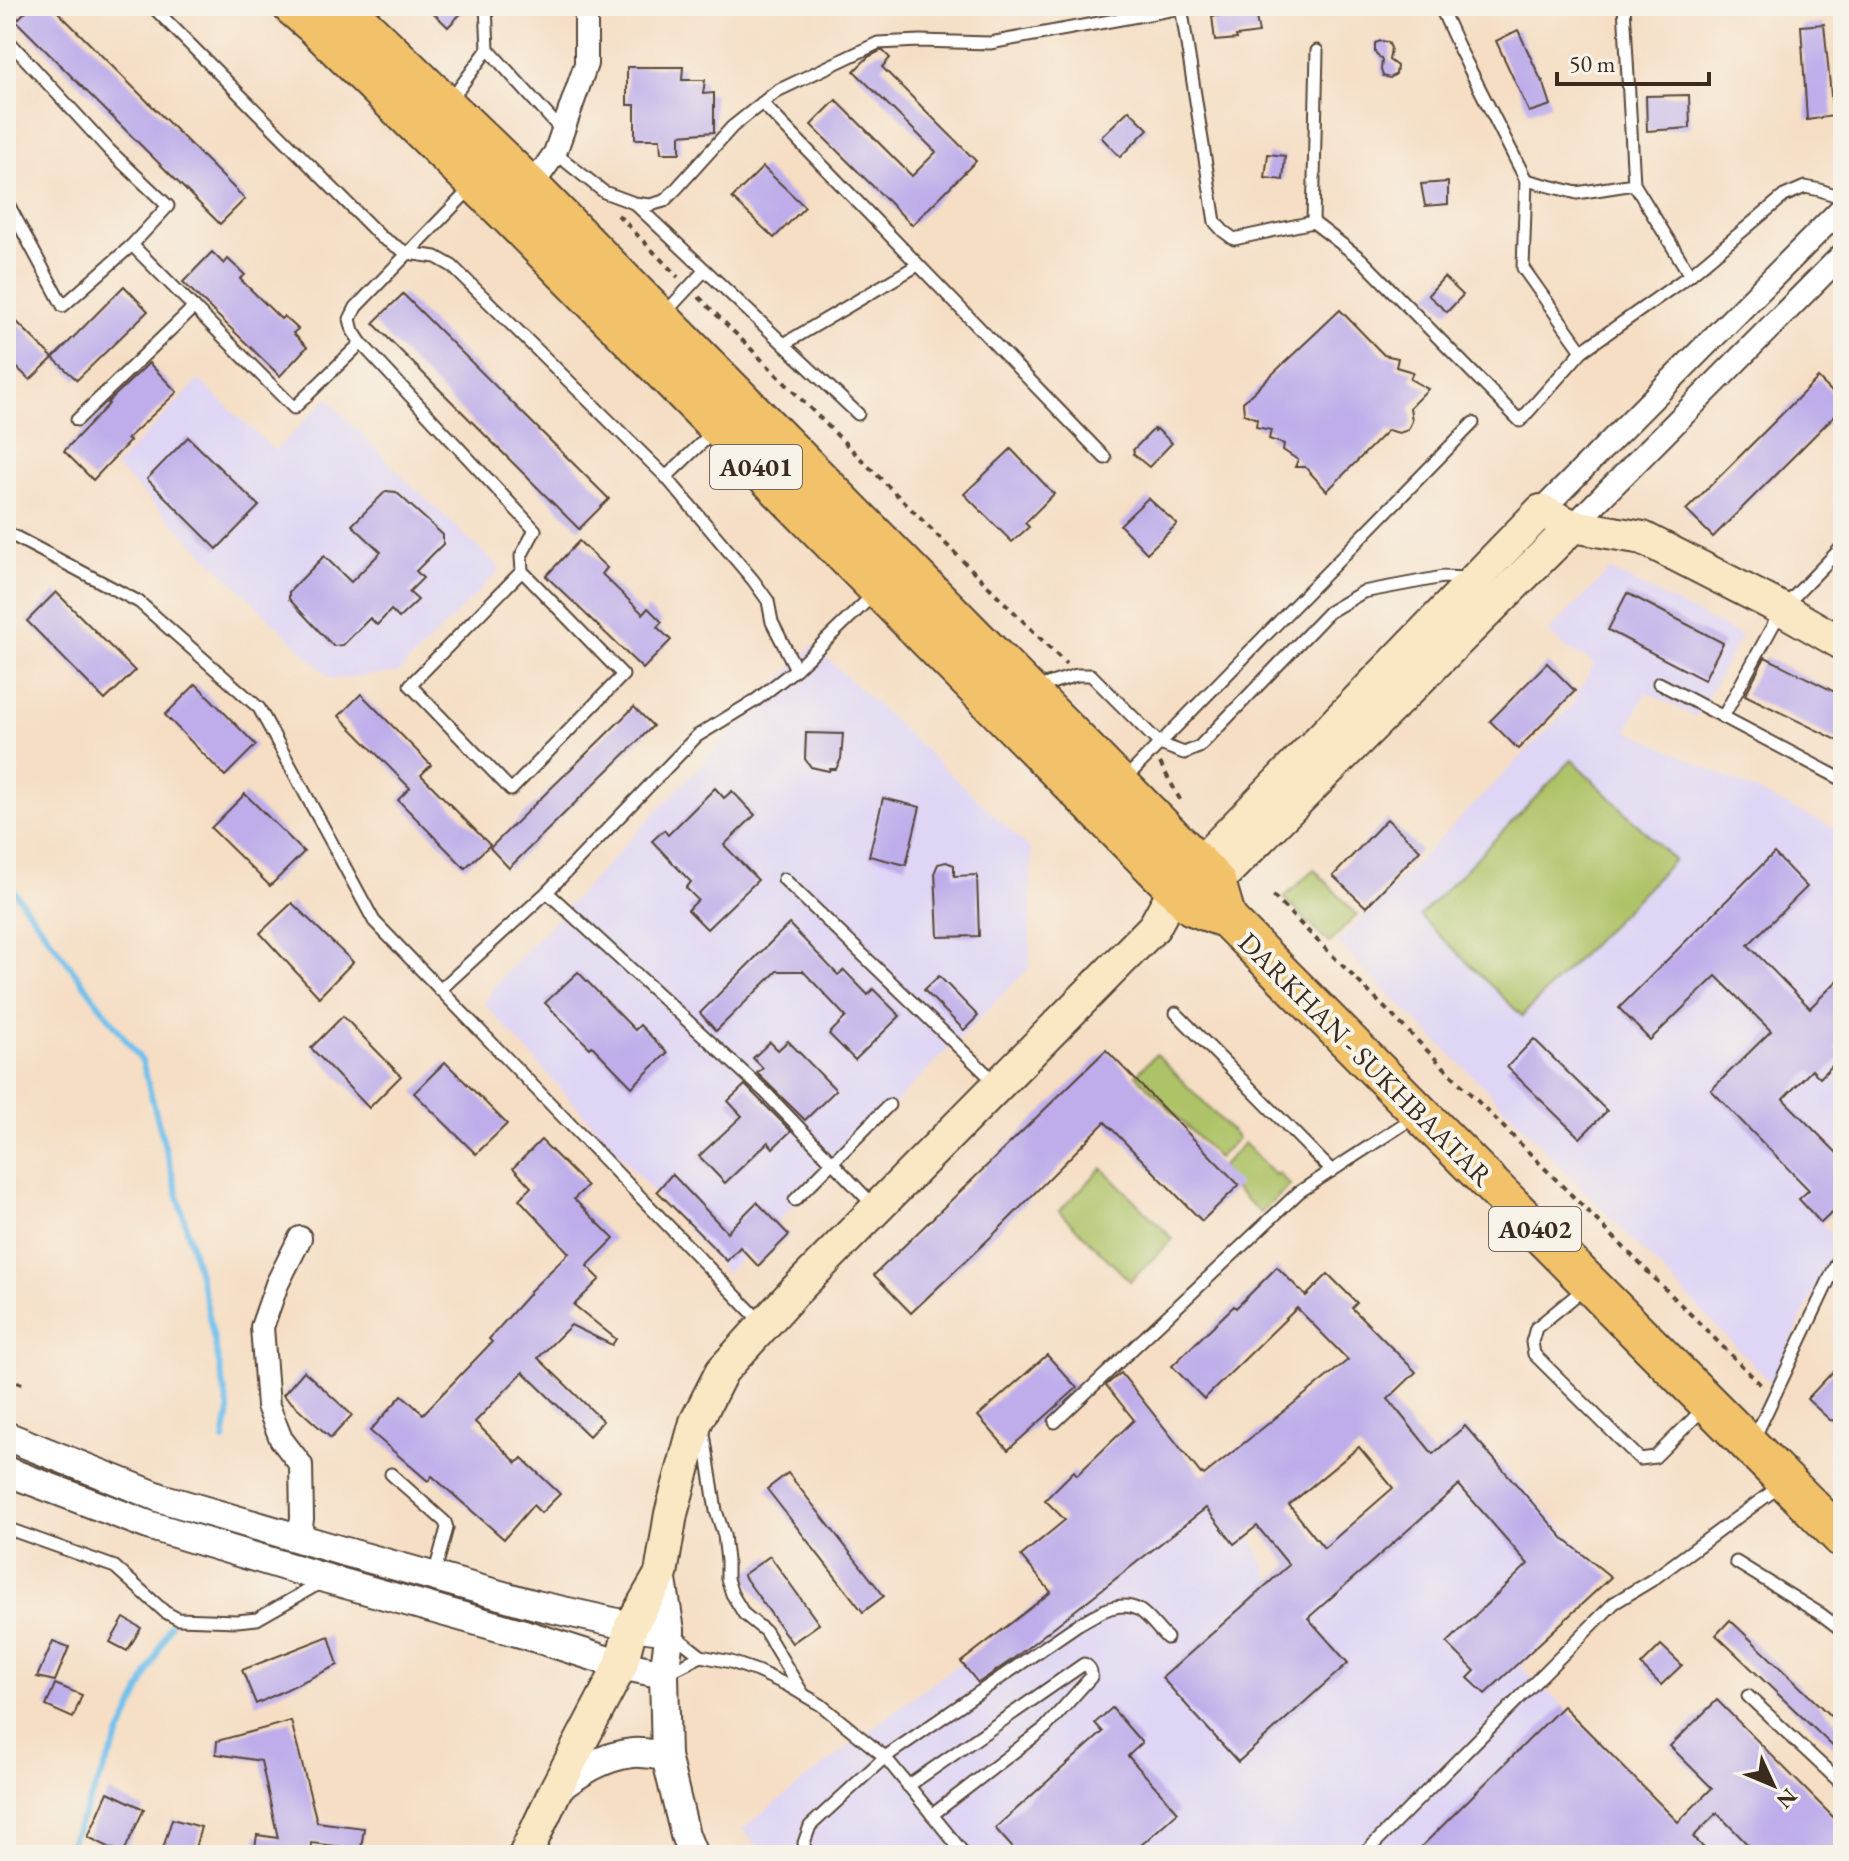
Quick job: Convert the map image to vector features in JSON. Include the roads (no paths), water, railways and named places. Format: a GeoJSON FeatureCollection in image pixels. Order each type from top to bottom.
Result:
{"type":"FeatureCollection","features":[{"type":"Feature","properties":{"kind":"highway","name":"A0401"},"geometry":{"type":"LineString","coordinates":[[292,6],[475,183],[520,202],[660,318],[1120,784],[1195,885]]}},
{"type":"Feature","properties":{"kind":"highway","name":"A0401"},"geometry":{"type":"LineString","coordinates":[[343,6],[446,106],[520,202],[717,427],[878,590],[1195,885],[1227,919]]}},
{"type":"Feature","properties":{"kind":"highway","name":"DARKHAN - SUKHBAATAR"},"geometry":{"type":"LineString","coordinates":[[1227,919],[1843,1539]]}},
{"type":"Feature","properties":{"kind":"main road"},"geometry":{"type":"LineString","coordinates":[[525,1855],[621,1665],[631,1626],[661,1574],[671,1514],[696,1422],[722,1371],[794,1292],[1195,885],[1541,511],[1573,526],[1643,538],[1843,644]]}},
{"type":"Feature","properties":{"kind":"main road"},"geometry":{"type":"LineString","coordinates":[[1195,885],[1573,526]]}},
{"type":"Feature","properties":{"kind":"street"},"geometry":{"type":"LineString","coordinates":[[520,202],[559,142],[586,64],[586,6]]}},
{"type":"Feature","properties":{"kind":"street"},"geometry":{"type":"LineString","coordinates":[[1541,511],[1843,207]]}},
{"type":"Feature","properties":{"kind":"street"},"geometry":{"type":"LineString","coordinates":[[1573,526],[1843,254]]}},
{"type":"Feature","properties":{"kind":"street"},"geometry":{"type":"LineString","coordinates":[[299,1539],[302,1519],[301,1465],[281,1439],[268,1406],[262,1327],[277,1284],[300,1238]]}},
{"type":"Feature","properties":{"kind":"street"},"geometry":{"type":"LineString","coordinates":[[6,1436],[161,1498],[299,1539],[536,1605],[631,1626],[670,1631]]}},
{"type":"Feature","properties":{"kind":"street"},"geometry":{"type":"LineString","coordinates":[[6,1471],[151,1526],[621,1665],[664,1674]]}},
{"type":"Feature","properties":{"kind":"street"},"geometry":{"type":"LineString","coordinates":[[661,1574],[670,1631],[664,1674],[666,1756],[685,1835],[693,1855]]}},
{"type":"Feature","properties":{"kind":"street"},"geometry":{"type":"LineString","coordinates":[[556,1789],[606,1758],[636,1752],[666,1756]]}},
{"type":"Feature","properties":{"kind":"lane"},"geometry":{"type":"LineString","coordinates":[[152,6],[381,237],[407,253],[436,257],[452,266],[666,477],[768,601],[772,622],[796,669]]}},
{"type":"Feature","properties":{"kind":"lane"},"geometry":{"type":"LineString","coordinates":[[486,6],[488,49],[559,142],[604,192],[634,203],[650,205],[664,201],[732,127],[777,91],[878,43],[990,43],[1181,7],[1215,222],[1234,239],[1313,222],[1361,259],[1520,421],[1582,351],[1690,275],[1784,196],[1805,187],[1843,198]]}},
{"type":"Feature","properties":{"kind":"lane"},"geometry":{"type":"LineString","coordinates":[[1440,6],[1526,180],[1523,268],[1582,351]]}},
{"type":"Feature","properties":{"kind":"lane"},"geometry":{"type":"LineString","coordinates":[[1624,6],[1634,184],[1690,275]]}},
{"type":"Feature","properties":{"kind":"lane"},"geometry":{"type":"LineString","coordinates":[[6,38],[110,151],[168,206],[132,245],[63,306],[6,200]]}},
{"type":"Feature","properties":{"kind":"lane"},"geometry":{"type":"LineString","coordinates":[[446,106],[488,49]]}},
{"type":"Feature","properties":{"kind":"lane"},"geometry":{"type":"LineString","coordinates":[[1313,222],[1317,51]]}},
{"type":"Feature","properties":{"kind":"lane"},"geometry":{"type":"LineString","coordinates":[[762,103],[1105,458]]}},
{"type":"Feature","properties":{"kind":"lane"},"geometry":{"type":"LineString","coordinates":[[1526,180],[1577,193],[1634,184]]}},
{"type":"Feature","properties":{"kind":"lane"},"geometry":{"type":"LineString","coordinates":[[475,183],[356,307],[350,319],[361,343],[535,530],[521,556],[522,571],[623,675],[511,790],[410,685],[522,571]]}},
{"type":"Feature","properties":{"kind":"lane"},"geometry":{"type":"LineString","coordinates":[[634,203],[858,414]]}},
{"type":"Feature","properties":{"kind":"lane"},"geometry":{"type":"LineString","coordinates":[[132,245],[294,408],[361,343]]}},
{"type":"Feature","properties":{"kind":"lane"},"geometry":{"type":"LineString","coordinates":[[784,344],[918,265]]}},
{"type":"Feature","properties":{"kind":"lane"},"geometry":{"type":"LineString","coordinates":[[660,318],[705,270]]}},
{"type":"Feature","properties":{"kind":"lane"},"geometry":{"type":"LineString","coordinates":[[77,420],[194,307]]}},
{"type":"Feature","properties":{"kind":"lane"},"geometry":{"type":"LineString","coordinates":[[1120,784],[1473,423]]}},
{"type":"Feature","properties":{"kind":"lane"},"geometry":{"type":"LineString","coordinates":[[666,477],[717,427]]}},
{"type":"Feature","properties":{"kind":"lane"},"geometry":{"type":"LineString","coordinates":[[6,532],[139,602],[259,708],[374,921],[764,1326]]}},
{"type":"Feature","properties":{"kind":"lane"},"geometry":{"type":"LineString","coordinates":[[1723,717],[1782,609],[1840,552]]}},
{"type":"Feature","properties":{"kind":"lane"},"geometry":{"type":"LineString","coordinates":[[1027,690],[1077,675],[1091,675],[1156,747],[1184,753],[1199,747],[1329,612],[1363,592],[1443,577],[1476,578]]}},
{"type":"Feature","properties":{"kind":"lane"},"geometry":{"type":"LineString","coordinates":[[440,990],[547,892],[697,736],[756,700],[796,669],[878,590]]}},
{"type":"Feature","properties":{"kind":"lane"},"geometry":{"type":"LineString","coordinates":[[1659,683],[1843,780]]}},
{"type":"Feature","properties":{"kind":"lane"},"geometry":{"type":"LineString","coordinates":[[784,879],[998,1085]]}},
{"type":"Feature","properties":{"kind":"lane"},"geometry":{"type":"LineString","coordinates":[[547,892],[766,1093],[876,1208]]}},
{"type":"Feature","properties":{"kind":"lane"},"geometry":{"type":"LineString","coordinates":[[1176,1013],[1332,1171]]}},
{"type":"Feature","properties":{"kind":"lane"},"geometry":{"type":"LineString","coordinates":[[795,1200],[889,1105]]}},
{"type":"Feature","properties":{"kind":"lane"},"geometry":{"type":"LineString","coordinates":[[1055,1422],[1299,1192],[1420,1113]]}},
{"type":"Feature","properties":{"kind":"lane"},"geometry":{"type":"LineString","coordinates":[[1751,1445],[1842,1254]]}},
{"type":"Feature","properties":{"kind":"lane"},"geometry":{"type":"LineString","coordinates":[[1590,1284],[1536,1328],[1532,1342],[1534,1354],[1640,1459],[1655,1457],[1663,1451],[1709,1403]]}},
{"type":"Feature","properties":{"kind":"lane"},"geometry":{"type":"LineString","coordinates":[[701,1412],[716,1511],[724,1535],[727,1579],[732,1594],[744,1614],[765,1631],[803,1694]]}},
{"type":"Feature","properties":{"kind":"lane"},"geometry":{"type":"LineString","coordinates":[[391,1474],[445,1522],[447,1528],[434,1577]]}},
{"type":"Feature","properties":{"kind":"lane"},"geometry":{"type":"LineString","coordinates":[[1363,1855],[1614,1603],[1652,1580],[1787,1481]]}},
{"type":"Feature","properties":{"kind":"lane"},"geometry":{"type":"LineString","coordinates":[[6,1528],[115,1567],[165,1612],[178,1619],[257,1619],[328,1579]]}},
{"type":"Feature","properties":{"kind":"lane"},"geometry":{"type":"LineString","coordinates":[[1736,1562],[1843,1631]]}},
{"type":"Feature","properties":{"kind":"lane"},"geometry":{"type":"LineString","coordinates":[[806,1855],[804,1843],[810,1826],[885,1757],[1100,1611],[1122,1605],[1139,1610],[1167,1638]]}},
{"type":"Feature","properties":{"kind":"lane"},"geometry":{"type":"LineString","coordinates":[[670,1631],[701,1656],[757,1671],[803,1694],[848,1725],[885,1757],[965,1855]]}},
{"type":"Feature","properties":{"kind":"lane"},"geometry":{"type":"LineString","coordinates":[[664,1674],[701,1656]]}},
{"type":"Feature","properties":{"kind":"lane"},"geometry":{"type":"LineString","coordinates":[[908,1786],[1084,1664],[1089,1667],[1091,1677],[1045,1728],[932,1815]]}},
{"type":"Feature","properties":{"kind":"lane"},"geometry":{"type":"LineString","coordinates":[[1748,1696],[1843,1785]]}},
{"type":"Feature","properties":{"kind":"waterway"},"geometry":{"type":"LineString","coordinates":[[6,881],[142,1061],[205,1297],[229,1411],[224,1441]]}},
{"type":"Feature","properties":{"kind":"waterway"},"geometry":{"type":"LineString","coordinates":[[65,1855],[170,1625]]}}]}
